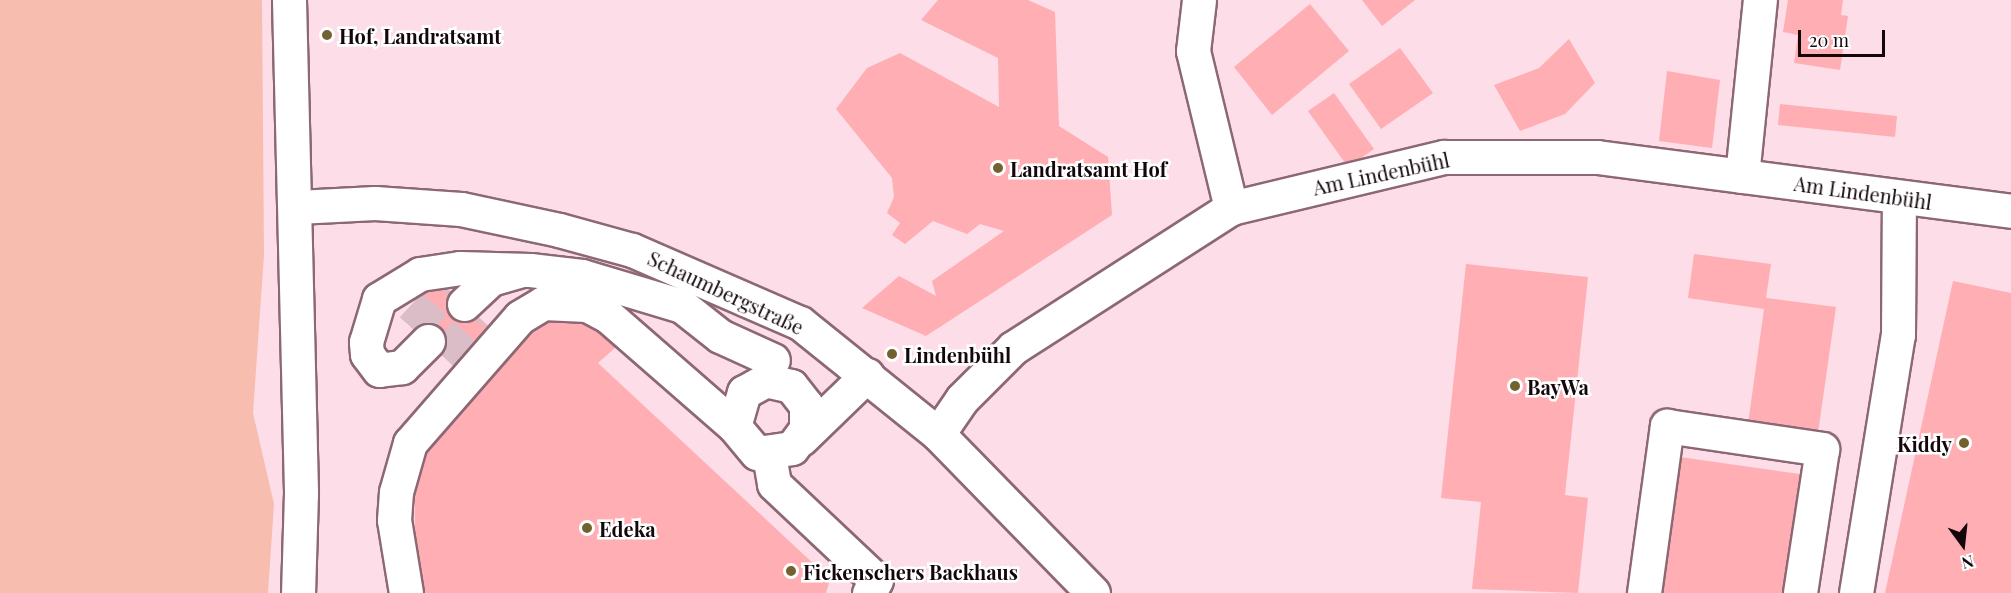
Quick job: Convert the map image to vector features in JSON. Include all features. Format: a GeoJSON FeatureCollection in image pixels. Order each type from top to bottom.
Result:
{"type":"FeatureCollection","features":[{"type":"Feature","properties":{"kind":"street"},"geometry":{"type":"LineString","coordinates":[[289,0],[297,207],[298,593]]}},
{"type":"Feature","properties":{"kind":"street"},"geometry":{"type":"LineString","coordinates":[[1199,0],[1193,51],[1231,208]]}},
{"type":"Feature","properties":{"kind":"street"},"geometry":{"type":"LineString","coordinates":[[1742,176],[1760,0]]}},
{"type":"Feature","properties":{"kind":"street","name":"Am Lindenbühl"},"geometry":{"type":"LineString","coordinates":[[938,434],[962,399],[1013,348],[1231,208],[1444,157],[1597,157],[2011,210]]}},
{"type":"Feature","properties":{"kind":"street"},"geometry":{"type":"LineString","coordinates":[[1856,593],[1898,335],[1899,197]]}},
{"type":"Feature","properties":{"kind":"street","name":"Schaumbergstraße"},"geometry":{"type":"LineString","coordinates":[[297,207],[375,203],[461,209],[559,230],[632,250],[800,323],[938,434],[1093,593]]}},
{"type":"Feature","properties":{"kind":"street"},"geometry":{"type":"LineString","coordinates":[[464,304],[491,279],[530,270]]}},
{"type":"Feature","properties":{"kind":"street"},"geometry":{"type":"LineString","coordinates":[[428,342],[405,340],[402,367],[379,370],[367,354],[371,315],[390,290],[438,271],[530,270],[631,288],[682,306],[720,336],[757,379],[779,381],[800,395],[808,417],[801,439]]}},
{"type":"Feature","properties":{"kind":"street"},"geometry":{"type":"LineString","coordinates":[[406,593],[394,520],[396,492],[410,443],[520,317],[543,303],[564,301],[608,316],[734,426],[747,446],[769,455],[801,439],[867,375]]}},
{"type":"Feature","properties":{"kind":"street"},"geometry":{"type":"LineString","coordinates":[[734,426],[757,379],[800,323]]}},
{"type":"Feature","properties":{"kind":"street"},"geometry":{"type":"LineString","coordinates":[[1644,593],[1667,426],[1822,449],[1800,593]]}},
{"type":"Feature","properties":{"kind":"street"},"geometry":{"type":"LineString","coordinates":[[769,455],[774,484],[876,580],[869,593]]}},
{"type":"Feature","properties":{"kind":"shaded area"},"geometry":{"type":"Polygon","coordinates":[[[0,0],[262,0],[264,255],[253,413],[274,504],[268,593],[0,593],[0,0]]]}},
{"type":"Feature","properties":{"kind":"building","name":"Landratsamt Hof"},"geometry":{"type":"Polygon","coordinates":[[[938,0],[1028,0],[1055,12],[1059,126],[1108,157],[1112,215],[926,336],[862,308],[899,276],[936,296],[932,281],[1004,231],[980,224],[967,234],[933,221],[905,244],[892,235],[900,223],[887,213],[894,197],[892,178],[836,109],[867,68],[900,53],[999,107],[998,58],[921,20],[938,0]]]}},
{"type":"Feature","properties":{"kind":"building"},"geometry":{"type":"Polygon","coordinates":[[[1362,0],[1415,0],[1382,26],[1362,0]]]}},
{"type":"Feature","properties":{"kind":"building"},"geometry":{"type":"Polygon","coordinates":[[[1788,0],[1843,0],[1841,15],[1848,16],[1840,70],[1794,63],[1798,35],[1783,32],[1788,0]]]}},
{"type":"Feature","properties":{"kind":"building"},"geometry":{"type":"Polygon","coordinates":[[[1310,4],[1349,51],[1272,115],[1234,67],[1310,4]]]}},
{"type":"Feature","properties":{"kind":"building"},"geometry":{"type":"Polygon","coordinates":[[[1569,39],[1595,83],[1565,114],[1520,131],[1494,85],[1539,68],[1569,39]]]}},
{"type":"Feature","properties":{"kind":"building"},"geometry":{"type":"Polygon","coordinates":[[[1400,48],[1433,93],[1381,129],[1349,84],[1400,48]]]}},
{"type":"Feature","properties":{"kind":"building"},"geometry":{"type":"Polygon","coordinates":[[[1667,71],[1720,80],[1712,148],[1659,141],[1667,71]]]}},
{"type":"Feature","properties":{"kind":"building"},"geometry":{"type":"Polygon","coordinates":[[[1334,93],[1374,149],[1348,167],[1308,111],[1334,93]]]}},
{"type":"Feature","properties":{"kind":"building"},"geometry":{"type":"Polygon","coordinates":[[[1780,104],[1897,116],[1895,137],[1778,125],[1780,104]]]}},
{"type":"Feature","properties":{"kind":"building"},"geometry":{"type":"Polygon","coordinates":[[[1694,254],[1771,264],[1766,298],[1836,307],[1818,433],[1748,424],[1764,309],[1688,298],[1694,254]]]}},
{"type":"Feature","properties":{"kind":"building","name":"BayWa"},"geometry":{"type":"Polygon","coordinates":[[[1466,264],[1588,277],[1565,495],[1588,498],[1578,593],[1472,589],[1481,502],[1441,498],[1466,264]]]}},
{"type":"Feature","properties":{"kind":"building"},"geometry":{"type":"Polygon","coordinates":[[[436,278],[495,332],[460,371],[401,317],[436,278]]]}},
{"type":"Feature","properties":{"kind":"building","name":"Kiddy"},"geometry":{"type":"Polygon","coordinates":[[[1953,281],[2011,293],[2011,593],[1885,593],[1953,281]]]}},
{"type":"Feature","properties":{"kind":"building"},"geometry":{"type":"Polygon","coordinates":[[[571,311],[587,316],[616,347],[598,363],[830,579],[826,593],[416,593],[414,466],[537,323],[571,311]]]}},
{"type":"Feature","properties":{"kind":"building"},"geometry":{"type":"Polygon","coordinates":[[[1680,457],[1807,475],[1790,593],[1659,593],[1680,457]]]}},
{"type":"Feature","properties":{"kind":"tunnel"},"geometry":{"type":"LineString","coordinates":[[412,328],[448,289]]}},
{"type":"Feature","properties":{"kind":"tunnel"},"geometry":{"type":"LineString","coordinates":[[443,356],[479,318]]}},
{"type":"Feature","properties":{"kind":"place","name":"Hof, Landratsamt"},"geometry":{"type":"Point","coordinates":[327,35]}},
{"type":"Feature","properties":{"kind":"place","name":"Landratsamt Hof"},"geometry":{"type":"Point","coordinates":[998,168]}},
{"type":"Feature","properties":{"kind":"place","name":"Lindenbühl"},"geometry":{"type":"Point","coordinates":[892,354]}},
{"type":"Feature","properties":{"kind":"place","name":"BayWa"},"geometry":{"type":"Point","coordinates":[1515,386]}},
{"type":"Feature","properties":{"kind":"place","name":"Kiddy"},"geometry":{"type":"Point","coordinates":[1964,443]}},
{"type":"Feature","properties":{"kind":"place","name":"Edeka"},"geometry":{"type":"Point","coordinates":[587,528]}},
{"type":"Feature","properties":{"kind":"place","name":"Fickenschers Backhaus"},"geometry":{"type":"Point","coordinates":[791,571]}}]}
